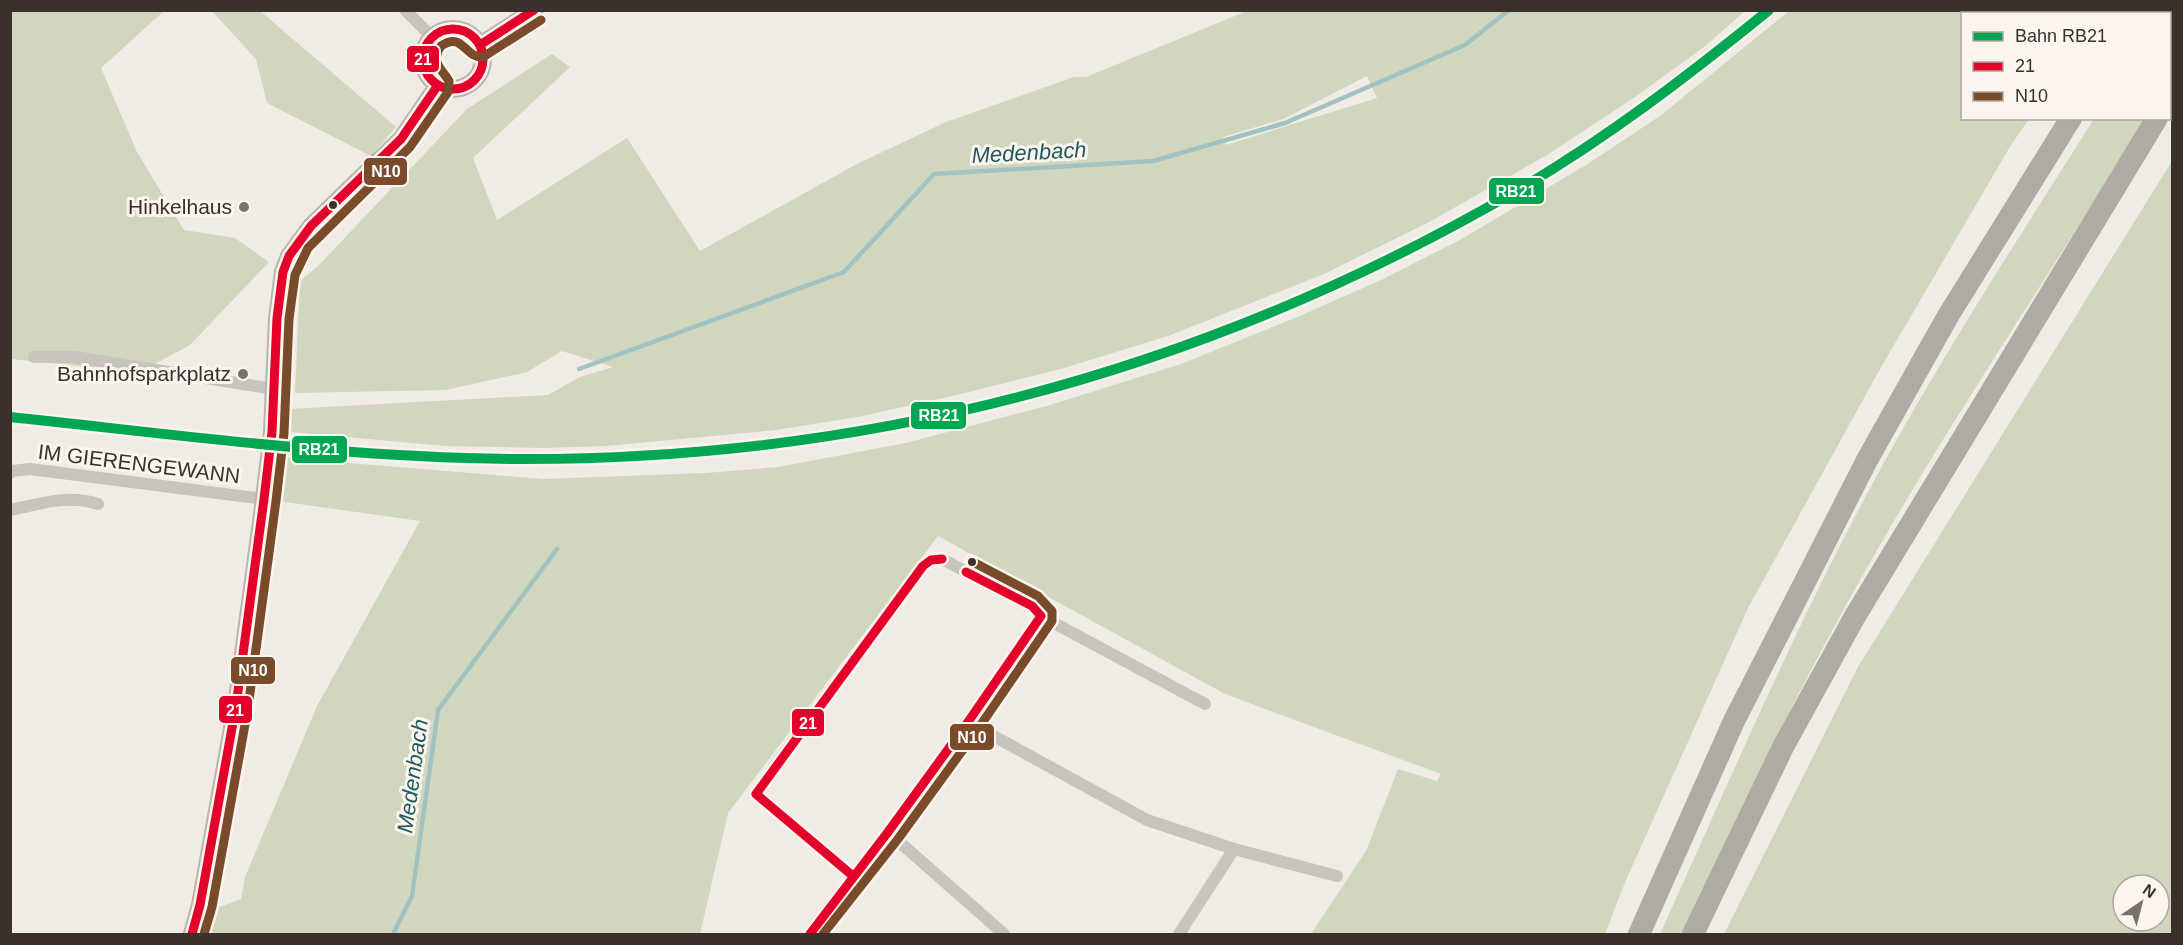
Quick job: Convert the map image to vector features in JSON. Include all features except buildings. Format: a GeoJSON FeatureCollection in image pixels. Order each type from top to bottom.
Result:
{"type":"FeatureCollection","features":[{"type":"Feature","properties":{"kind":"highway"},"geometry":{"type":"LineString","coordinates":[[1639,934],[1734,721],[1867,460],[1948,316],[2070,120]]}},
{"type":"Feature","properties":{"kind":"highway"},"geometry":{"type":"LineString","coordinates":[[1692,934],[1783,747],[1854,618],[2156,120]]}},
{"type":"Feature","properties":{"kind":"main road"},"geometry":{"type":"LineString","coordinates":[[480,45],[535,10]]}},
{"type":"Feature","properties":{"kind":"main road"},"geometry":{"type":"LineString","coordinates":[[458,29],[475,38],[480,45],[482,68],[474,81],[453,89],[438,85],[431,80],[423,62],[423,53],[426,44],[440,31],[458,29]]}},
{"type":"Feature","properties":{"kind":"main road"},"geometry":{"type":"LineString","coordinates":[[192,934],[202,893],[236,706],[264,499],[274,388],[277,318],[284,272],[289,256],[311,226],[401,140],[438,85]]}},
{"type":"Feature","properties":{"kind":"street"},"geometry":{"type":"LineString","coordinates":[[405,10],[432,37]]}},
{"type":"Feature","properties":{"kind":"street"},"geometry":{"type":"LineString","coordinates":[[34,357],[75,357],[274,388]]}},
{"type":"Feature","properties":{"kind":"street","name":"IM GIERENGEWANN"},"geometry":{"type":"LineString","coordinates":[[10,473],[30,469],[264,499]]}},
{"type":"Feature","properties":{"kind":"street","name":"IM GIERENGEWANN"},"geometry":{"type":"LineString","coordinates":[[10,510],[67,498],[98,504]]}},
{"type":"Feature","properties":{"kind":"street","name":"IM GIERENGEWANN"},"geometry":{"type":"LineString","coordinates":[[10,510],[21,521]]}},
{"type":"Feature","properties":{"kind":"street"},"geometry":{"type":"LineString","coordinates":[[853,876],[756,794],[923,566],[931,560],[942,560],[1032,606],[1041,616],[1206,704]]}},
{"type":"Feature","properties":{"kind":"street"},"geometry":{"type":"LineString","coordinates":[[815,932],[853,876],[968,722],[1041,616]]}},
{"type":"Feature","properties":{"kind":"street"},"geometry":{"type":"LineString","coordinates":[[968,722],[1147,820],[1234,849],[1337,876]]}},
{"type":"Feature","properties":{"kind":"street"},"geometry":{"type":"LineString","coordinates":[[888,832],[1004,934]]}},
{"type":"Feature","properties":{"kind":"street"},"geometry":{"type":"LineString","coordinates":[[1179,934],[1234,849]]}},
{"type":"Feature","properties":{"kind":"green space"},"geometry":{"type":"Polygon","coordinates":[[[10,11],[164,11],[101,68],[137,152],[184,230],[235,238],[269,262],[190,345],[140,372],[11,359],[10,11]]]}},
{"type":"Feature","properties":{"kind":"green space"},"geometry":{"type":"Polygon","coordinates":[[[212,11],[260,11],[396,127],[371,156],[267,103],[256,59],[212,11]]]}},
{"type":"Feature","properties":{"kind":"green space"},"geometry":{"type":"Polygon","coordinates":[[[1247,11],[1745,11],[1704,47],[1635,97],[1547,155],[1431,221],[1324,274],[1168,336],[1061,369],[858,417],[776,430],[606,446],[543,448],[446,446],[290,432],[290,409],[548,395],[580,377],[613,367],[562,351],[527,372],[445,390],[295,393],[300,281],[318,266],[467,109],[552,54],[570,67],[473,158],[497,220],[627,138],[700,251],[857,164],[946,122],[1074,77],[1086,77],[1247,11]],[[1367,76],[1283,119],[1223,137],[1226,145],[1377,98],[1367,76]]]}},
{"type":"Feature","properties":{"kind":"green space"},"geometry":{"type":"Polygon","coordinates":[[[1789,11],[2102,11],[1961,12],[1961,120],[2028,120],[2011,145],[1880,369],[1748,608],[1626,880],[1605,934],[1311,934],[1366,851],[1398,769],[1437,781],[1441,774],[1225,694],[938,536],[728,813],[700,934],[206,934],[214,909],[241,899],[245,877],[317,706],[420,521],[278,501],[288,458],[543,479],[706,473],[778,467],[906,443],[1050,405],[1181,364],[1295,318],[1381,280],[1460,240],[1586,165],[1660,116],[1789,11]]]}},
{"type":"Feature","properties":{"kind":"green space"},"geometry":{"type":"Polygon","coordinates":[[[2093,120],[2145,120],[1953,423],[1879,546],[1801,689],[1682,934],[1660,934],[1821,583],[1906,423],[2012,248],[2093,120]]]}},
{"type":"Feature","properties":{"kind":"green space"},"geometry":{"type":"Polygon","coordinates":[[[2172,161],[2172,934],[1724,934],[1858,667],[2172,161]]]}},
{"type":"Feature","properties":{"kind":"waterway","name":"Medenbach"},"geometry":{"type":"LineString","coordinates":[[579,369],[844,272],[934,174],[1153,161],[1285,123],[1465,45],[1509,10]]}},
{"type":"Feature","properties":{"kind":"waterway","name":"Medenbach"},"geometry":{"type":"LineString","coordinates":[[393,934],[412,896],[438,710],[557,549]]}},
{"type":"Feature","properties":{"kind":"rail line","name":"RB21"},"geometry":{"type":"LineString","coordinates":[[10,417],[332,450],[396,455],[525,459],[657,455],[787,442],[914,421],[1040,392],[1162,354],[1283,308],[1402,253],[1518,190],[1584,149],[1678,82],[1769,10]]}},
{"type":"Feature","properties":{"kind":"transit line","name":"21"},"geometry":{"type":"LineString","coordinates":[[480,45],[534,10]]}},
{"type":"Feature","properties":{"kind":"transit line","name":"N10"},"geometry":{"type":"LineString","coordinates":[[204,934],[212,907],[248,708],[284,433],[289,319],[295,275],[308,248],[410,147],[448,92],[449,81],[440,68],[436,56],[441,46],[448,42],[459,43],[472,54],[483,57],[541,20]]}},
{"type":"Feature","properties":{"kind":"transit line","name":"21"},"geometry":{"type":"LineString","coordinates":[[447,29],[459,29],[470,34],[478,42],[483,59],[481,71],[470,84],[459,89],[447,89],[436,84],[428,76],[423,65],[423,53],[428,42],[436,34],[447,29]]}},
{"type":"Feature","properties":{"kind":"transit line","name":"21"},"geometry":{"type":"LineString","coordinates":[[192,934],[200,905],[236,706],[272,432],[277,318],[283,272],[289,256],[311,226],[401,139],[438,85]]}},
{"type":"Feature","properties":{"kind":"transit line","name":"21"},"geometry":{"type":"LineString","coordinates":[[853,876],[756,794],[923,566],[931,560],[942,559]]}},
{"type":"Feature","properties":{"kind":"transit line","name":"N10"},"geometry":{"type":"LineString","coordinates":[[823,934],[898,839],[978,729],[1052,621],[1052,611],[1038,596],[971,561]]}},
{"type":"Feature","properties":{"kind":"transit line","name":"21"},"geometry":{"type":"LineString","coordinates":[[810,934],[968,722],[1041,616],[1032,606],[966,572]]}},
{"type":"Feature","properties":{"kind":"place","name":"Hinkelhaus"},"geometry":{"type":"Point","coordinates":[244,207]}},
{"type":"Feature","properties":{"kind":"place","name":"Bahnhofsparkplatz"},"geometry":{"type":"Point","coordinates":[243,374]}}]}
